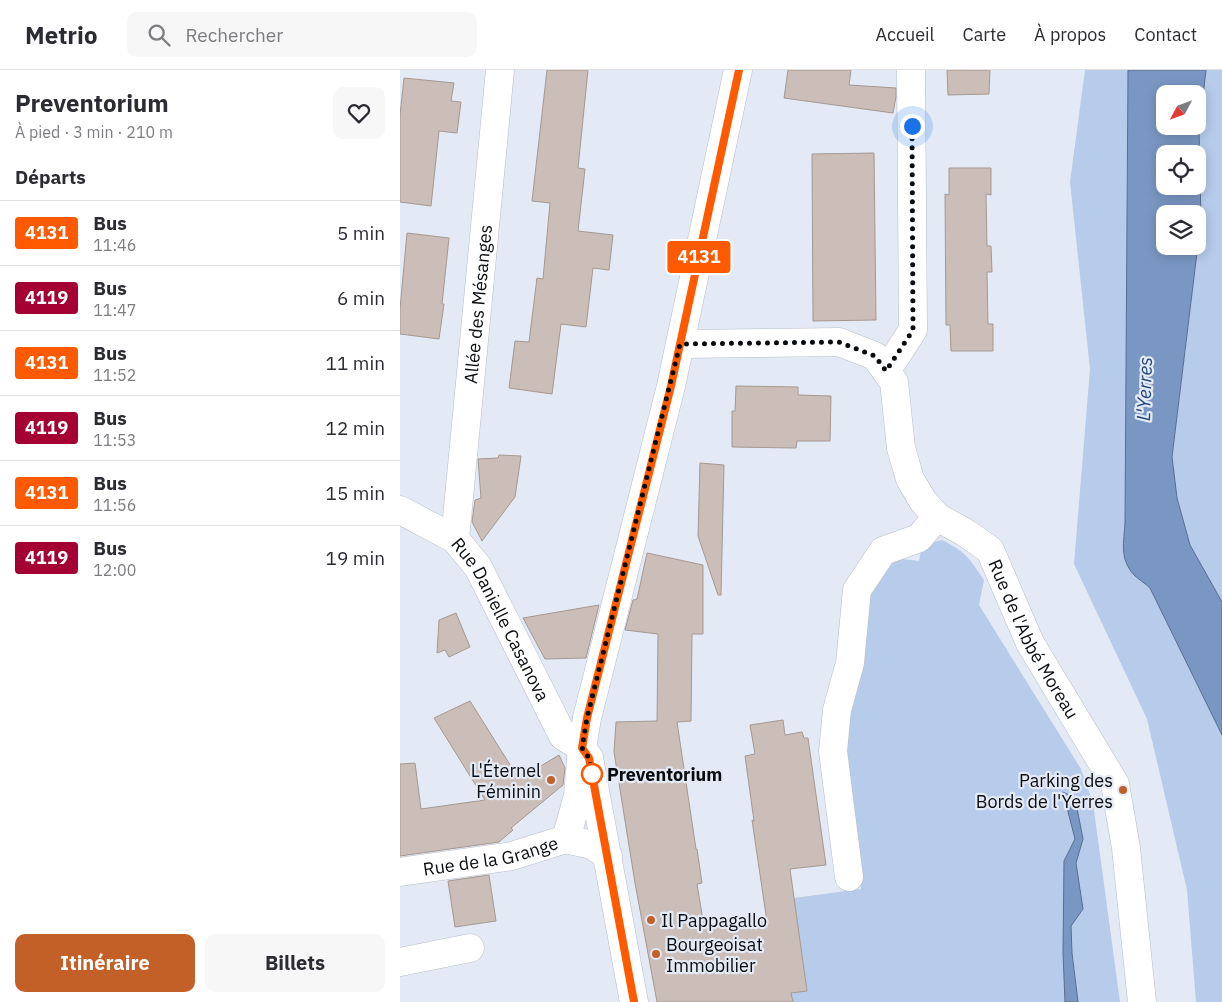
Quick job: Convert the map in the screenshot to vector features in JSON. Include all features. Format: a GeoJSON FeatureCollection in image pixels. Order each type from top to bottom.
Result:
{"type":"FeatureCollection","features":[{"type":"Feature","properties":{"kind":"street","name":"Allée des Mésanges"},"geometry":{"type":"LineString","coordinates":[[455,539],[500,70]]}},
{"type":"Feature","properties":{"kind":"street"},"geometry":{"type":"LineString","coordinates":[[566,839],[578,796],[582,748],[587,718],[680,344],[738,70]]}},
{"type":"Feature","properties":{"kind":"street"},"geometry":{"type":"LineString","coordinates":[[886,371],[913,330],[912,70]]}},
{"type":"Feature","properties":{"kind":"street","name":"Rue de l'Abbé Moreau"},"geometry":{"type":"LineString","coordinates":[[680,344],[839,342],[875,356],[894,382],[901,448],[910,479],[923,501],[937,517],[966,533],[990,550],[1030,643],[1114,784],[1126,848],[1142,1002]]}},
{"type":"Feature","properties":{"kind":"street","name":"Rue Danielle Casanova"},"geometry":{"type":"LineString","coordinates":[[400,510],[455,539],[478,568],[563,736],[582,748]]}},
{"type":"Feature","properties":{"kind":"street"},"geometry":{"type":"LineString","coordinates":[[849,877],[833,751],[838,710],[850,663],[857,590],[883,551],[919,538],[937,517]]}},
{"type":"Feature","properties":{"kind":"street"},"geometry":{"type":"LineString","coordinates":[[582,748],[589,758],[634,1002]]}},
{"type":"Feature","properties":{"kind":"street","name":"Rue de la Grange"},"geometry":{"type":"LineString","coordinates":[[400,872],[512,856],[566,839],[592,845],[608,856]]}},
{"type":"Feature","properties":{"kind":"street"},"geometry":{"type":"LineString","coordinates":[[400,962],[470,948]]}},
{"type":"Feature","properties":{"kind":"shaded area"},"geometry":{"type":"Polygon","coordinates":[[[1085,70],[1128,70],[1124,556],[1129,569],[1150,588],[1222,735],[1222,1002],[1196,1002],[1187,890],[1147,719],[1074,564],[1090,369],[1070,182],[1085,70]]]}},
{"type":"Feature","properties":{"kind":"shaded area"},"geometry":{"type":"Polygon","coordinates":[[[1205,70],[1222,70],[1222,602],[1190,545],[1177,498],[1172,457],[1197,255],[1206,255],[1206,205],[1198,205],[1198,195],[1206,195],[1206,145],[1196,145],[1197,135],[1206,135],[1206,85],[1202,85],[1205,70]]]}},
{"type":"Feature","properties":{"kind":"shaded area"},"geometry":{"type":"Polygon","coordinates":[[[942,540],[966,556],[984,580],[979,605],[1081,769],[1093,803],[1120,1002],[793,1002],[791,993],[807,991],[794,898],[861,889],[850,800],[845,735],[869,617],[865,594],[894,558],[919,561],[922,545],[942,540]]]}},
{"type":"Feature","properties":{"kind":"water","name":"L'Yerres"},"geometry":{"type":"Polygon","coordinates":[[[1128,70],[1206,70],[1204,85],[1156,85],[1156,135],[1199,135],[1199,145],[1156,145],[1156,195],[1200,195],[1201,205],[1156,205],[1156,255],[1197,255],[1172,457],[1177,498],[1190,545],[1222,602],[1222,735],[1150,588],[1129,569],[1124,556],[1125,522],[1128,70]]]}},
{"type":"Feature","properties":{"kind":"water"},"geometry":{"type":"Polygon","coordinates":[[[1063,792],[1075,798],[1083,839],[1076,863],[1083,909],[1071,926],[1078,1002],[1065,1002],[1063,953],[1064,861],[1075,839],[1063,792]]]}},
{"type":"Feature","properties":{"kind":"building"},"geometry":{"type":"Polygon","coordinates":[[[547,70],[588,70],[578,168],[585,169],[578,231],[613,235],[609,270],[593,268],[586,327],[561,324],[552,394],[509,388],[515,341],[529,342],[537,278],[543,279],[550,203],[532,201],[547,70]]]}},
{"type":"Feature","properties":{"kind":"building"},"geometry":{"type":"Polygon","coordinates":[[[788,70],[851,70],[849,85],[896,88],[893,113],[784,98],[788,70]]]}},
{"type":"Feature","properties":{"kind":"building"},"geometry":{"type":"Polygon","coordinates":[[[947,70],[990,70],[989,94],[948,95],[947,70]]]}},
{"type":"Feature","properties":{"kind":"building"},"geometry":{"type":"Polygon","coordinates":[[[404,78],[454,83],[451,101],[461,102],[457,133],[439,131],[431,206],[400,202],[400,115],[404,78]]]}},
{"type":"Feature","properties":{"kind":"building"},"geometry":{"type":"Polygon","coordinates":[[[874,153],[876,320],[813,321],[812,154],[874,153]]]}},
{"type":"Feature","properties":{"kind":"building"},"geometry":{"type":"Polygon","coordinates":[[[949,168],[991,168],[991,195],[986,194],[987,246],[991,246],[992,272],[987,272],[988,324],[993,324],[993,351],[951,351],[950,325],[946,325],[945,194],[949,195],[949,168]]]}},
{"type":"Feature","properties":{"kind":"building"},"geometry":{"type":"Polygon","coordinates":[[[407,233],[449,238],[442,304],[444,304],[439,339],[400,334],[400,309],[407,233]]]}},
{"type":"Feature","properties":{"kind":"building"},"geometry":{"type":"Polygon","coordinates":[[[736,386],[798,387],[798,395],[831,396],[830,441],[797,441],[796,448],[732,447],[732,411],[735,411],[736,386]]]}},
{"type":"Feature","properties":{"kind":"building"},"geometry":{"type":"Polygon","coordinates":[[[499,455],[521,456],[515,497],[482,541],[472,522],[475,500],[481,498],[478,459],[498,458],[499,455]]]}},
{"type":"Feature","properties":{"kind":"building"},"geometry":{"type":"Polygon","coordinates":[[[700,463],[724,465],[721,595],[718,595],[698,536],[700,463]]]}},
{"type":"Feature","properties":{"kind":"building"},"geometry":{"type":"Polygon","coordinates":[[[647,553],[703,565],[703,634],[692,634],[691,721],[677,722],[702,883],[697,884],[704,926],[710,926],[710,928],[767,922],[745,756],[755,754],[750,725],[783,720],[785,735],[802,732],[804,738],[808,738],[826,865],[790,869],[807,991],[791,993],[793,1002],[657,1002],[635,883],[614,752],[616,722],[657,721],[658,634],[625,630],[633,600],[637,599],[647,553]]]}},
{"type":"Feature","properties":{"kind":"building"},"geometry":{"type":"Polygon","coordinates":[[[599,605],[586,658],[545,659],[523,618],[599,605]]]}},
{"type":"Feature","properties":{"kind":"building"},"geometry":{"type":"Polygon","coordinates":[[[456,613],[470,647],[449,657],[445,650],[437,653],[439,620],[456,613]]]}},
{"type":"Feature","properties":{"kind":"building"},"geometry":{"type":"Polygon","coordinates":[[[470,701],[519,779],[559,755],[565,768],[563,785],[511,828],[513,830],[499,842],[400,856],[400,764],[415,763],[421,809],[485,800],[434,718],[470,701]]]}},
{"type":"Feature","properties":{"kind":"building"},"geometry":{"type":"Polygon","coordinates":[[[489,875],[496,921],[455,927],[448,881],[489,875]]]}},
{"type":"Feature","properties":{"kind":"bus line","name":"4131"},"geometry":{"type":"LineString","coordinates":[[634,1002],[589,758],[582,748],[587,718],[671,386],[739,70]]}},
{"type":"Feature","properties":{"kind":"place","name":"Preventorium"},"geometry":{"type":"Point","coordinates":[592,774]}},
{"type":"Feature","properties":{"kind":"place","name":"L'Éternel Féminin"},"geometry":{"type":"Point","coordinates":[551,780]}},
{"type":"Feature","properties":{"kind":"place","name":"Parking des Bords de l'Yerres"},"geometry":{"type":"Point","coordinates":[1123,790]}},
{"type":"Feature","properties":{"kind":"place","name":"Il Pappagallo"},"geometry":{"type":"Point","coordinates":[651,920]}},
{"type":"Feature","properties":{"kind":"place","name":"Bourgeoisat Immobilier"},"geometry":{"type":"Point","coordinates":[656,954]}},
{"type":"Feature","properties":{"kind":"route"},"geometry":{"type":"LineString","coordinates":[[592,774],[593,778],[589,758],[582,748],[587,718],[680,344],[839,342],[875,356],[886,371],[913,330],[912,126]]}}]}
